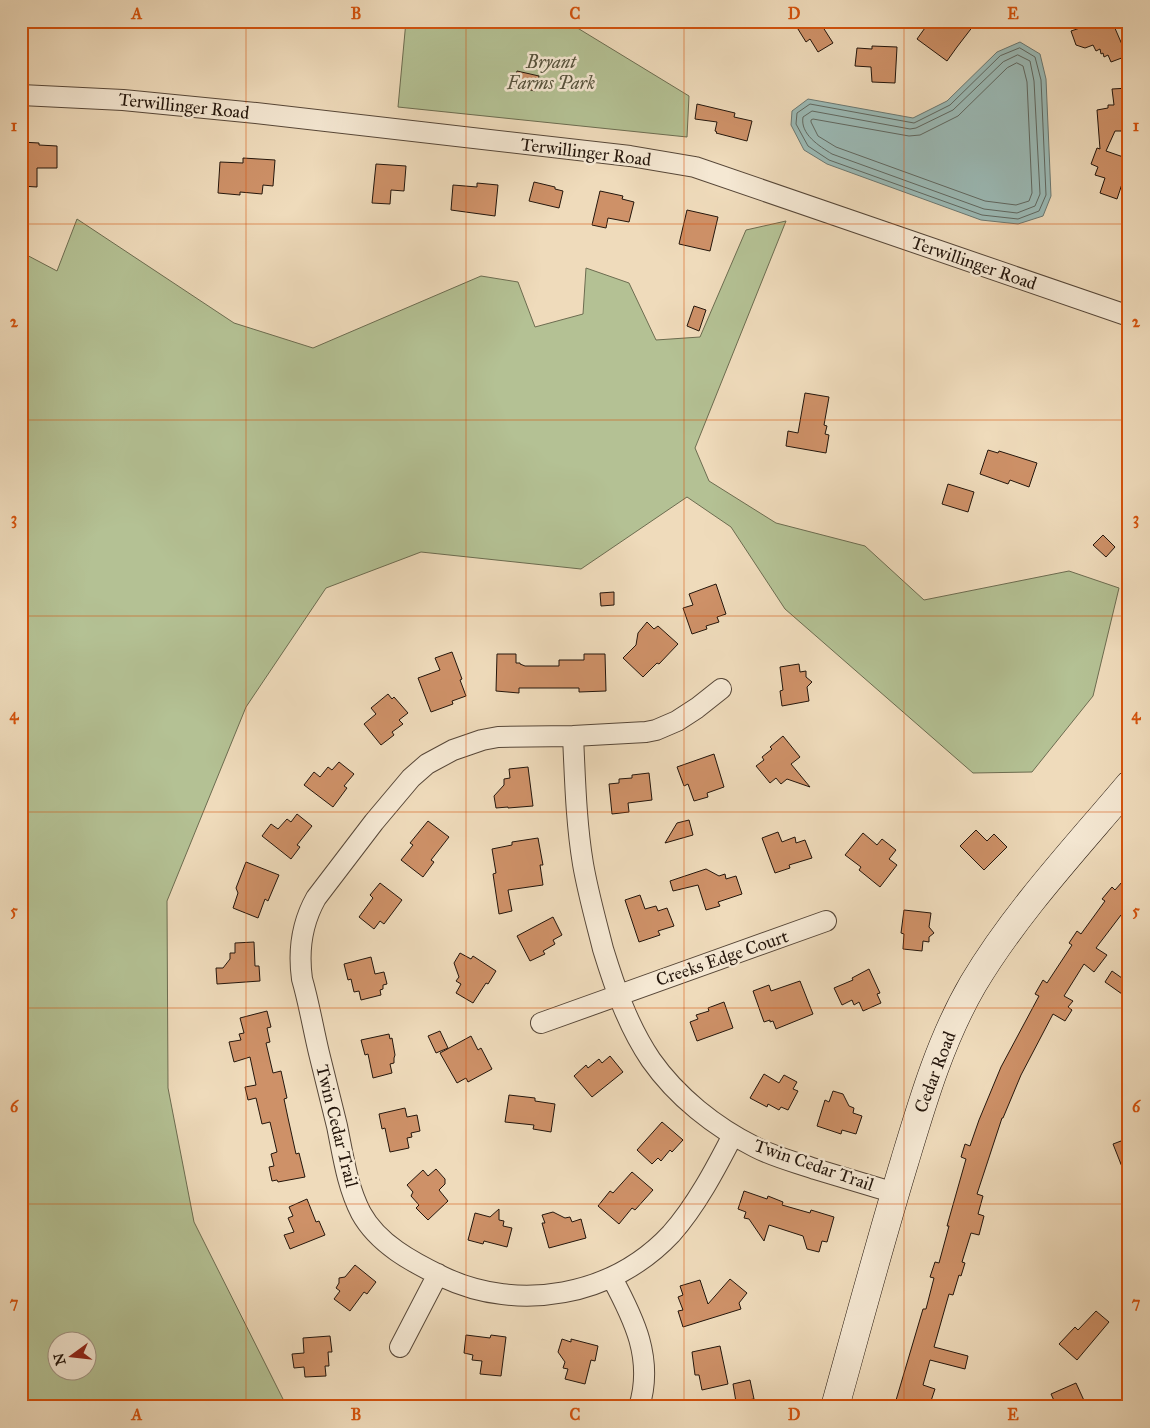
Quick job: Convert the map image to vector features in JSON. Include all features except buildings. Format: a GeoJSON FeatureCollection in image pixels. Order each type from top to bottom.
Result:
{"type":"FeatureCollection","features":[{"type":"Feature","properties":{"kind":"street","name":"Terwillinger Road"},"geometry":{"type":"LineString","coordinates":[[21,95],[123,100],[266,114],[630,156],[695,168],[1129,315]]}},
{"type":"Feature","properties":{"kind":"street","name":"Twin Cedar Trail"},"geometry":{"type":"LineString","coordinates":[[721,689],[677,721],[656,730],[635,734],[522,736],[482,740],[453,750],[427,764],[411,778],[374,822],[316,898],[302,934],[300,961],[302,979],[351,1190],[361,1213],[388,1245],[428,1270],[454,1282],[486,1292],[542,1296],[567,1292],[612,1278],[636,1264],[671,1234],[699,1195],[733,1135]]}},
{"type":"Feature","properties":{"kind":"street","name":"Twin Cedar Trail"},"geometry":{"type":"LineString","coordinates":[[573,736],[576,798],[583,863],[599,932],[618,994],[638,1040],[652,1062],[677,1091],[698,1111],[756,1148],[783,1159],[895,1192]]}},
{"type":"Feature","properties":{"kind":"street","name":"Cedar Road"},"geometry":{"type":"LineString","coordinates":[[836,1407],[895,1192],[924,1097],[936,1063],[960,1010],[973,984],[1000,942],[1028,904],[1129,785]]}},
{"type":"Feature","properties":{"kind":"street","name":"Creeks Edge Court"},"geometry":{"type":"LineString","coordinates":[[541,1022],[826,921]]}},
{"type":"Feature","properties":{"kind":"street"},"geometry":{"type":"LineString","coordinates":[[400,1348],[438,1274]]}},
{"type":"Feature","properties":{"kind":"street"},"geometry":{"type":"LineString","coordinates":[[612,1278],[634,1321],[642,1347],[645,1364],[644,1387],[639,1407]]}},
{"type":"Feature","properties":{"kind":"green space","name":"Bryant Farms Park"},"geometry":{"type":"Polygon","coordinates":[[[406,21],[566,21],[689,96],[687,137],[398,107],[406,21]]]}},
{"type":"Feature","properties":{"kind":"green space"},"geometry":{"type":"Polygon","coordinates":[[[77,219],[234,323],[313,348],[481,276],[518,282],[535,327],[583,314],[586,268],[629,283],[656,340],[700,337],[746,230],[786,221],[695,448],[709,481],[776,523],[865,546],[924,600],[1069,571],[1119,588],[1093,696],[1032,772],[973,773],[785,609],[731,527],[687,497],[581,569],[421,552],[326,588],[246,707],[167,901],[168,1088],[194,1222],[287,1407],[21,1407],[21,252],[57,271],[77,219]]]}},
{"type":"Feature","properties":{"kind":"water"},"geometry":{"type":"Polygon","coordinates":[[[1020,42],[1040,54],[1046,79],[1051,196],[1043,216],[1018,224],[981,220],[827,164],[804,150],[791,125],[792,111],[808,99],[913,118],[947,101],[997,52],[1020,42]]]}}]}
